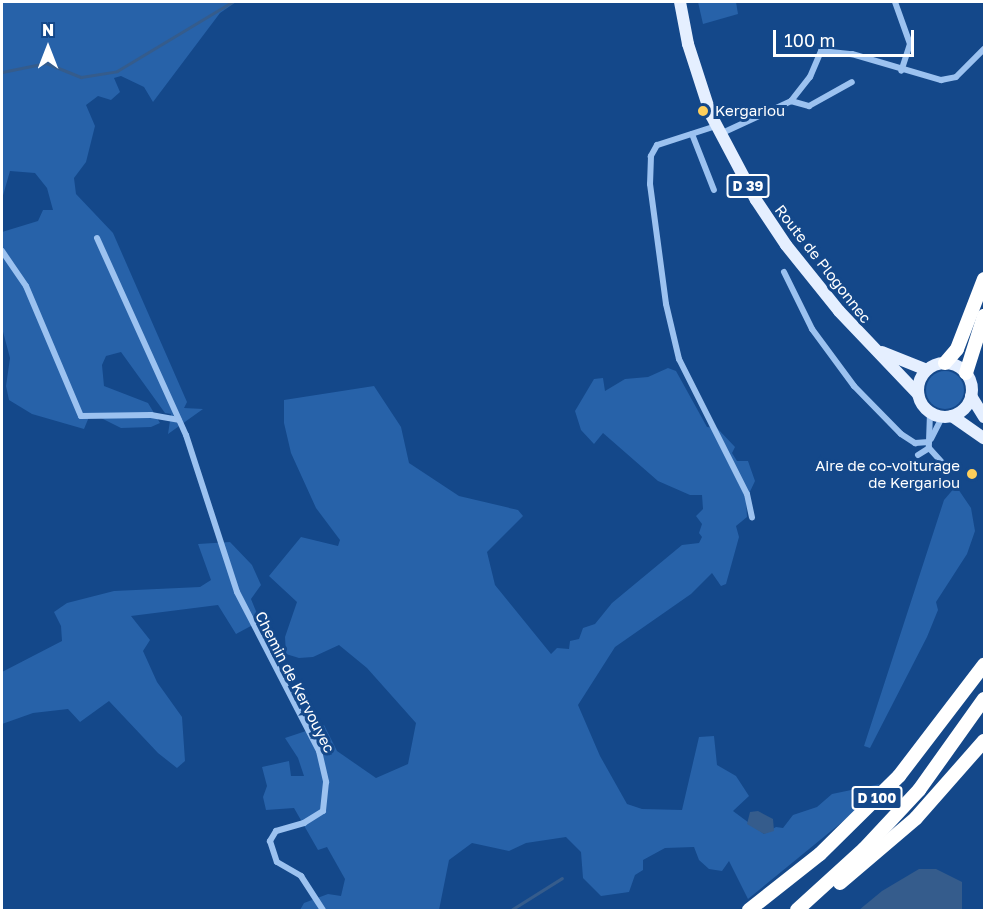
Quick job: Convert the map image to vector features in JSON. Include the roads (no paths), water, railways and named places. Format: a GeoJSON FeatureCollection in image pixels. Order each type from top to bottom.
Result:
{"type":"FeatureCollection","features":[{"type":"Feature","properties":{"kind":"highway"},"geometry":{"type":"LineString","coordinates":[[945,363],[957,349],[984,279]]}},
{"type":"Feature","properties":{"kind":"highway"},"geometry":{"type":"LineString","coordinates":[[966,374],[984,316]]}},
{"type":"Feature","properties":{"kind":"highway","name":"D 100"},"geometry":{"type":"LineString","coordinates":[[749,910],[820,855],[899,776],[984,665]]}},
{"type":"Feature","properties":{"kind":"highway","name":"D 100"},"geometry":{"type":"LineString","coordinates":[[799,910],[864,849],[919,790],[984,699]]}},
{"type":"Feature","properties":{"kind":"highway"},"geometry":{"type":"LineString","coordinates":[[799,910],[895,837],[984,741]]}},
{"type":"Feature","properties":{"kind":"main road","name":"Route de Plogonnec"},"geometry":{"type":"LineString","coordinates":[[680,2],[688,44],[718,130],[775,231],[868,343]]}},
{"type":"Feature","properties":{"kind":"main road","name":"D 39"},"geometry":{"type":"LineString","coordinates":[[868,343],[898,361],[927,370]]}},
{"type":"Feature","properties":{"kind":"main road","name":"D 39"},"geometry":{"type":"LineString","coordinates":[[868,343],[918,394]]}},
{"type":"Feature","properties":{"kind":"main road"},"geometry":{"type":"LineString","coordinates":[[984,417],[971,396],[966,374],[945,363],[927,370],[920,381],[918,394],[942,415],[984,438]]}},
{"type":"Feature","properties":{"kind":"main road"},"geometry":{"type":"LineString","coordinates":[[942,415],[965,408],[971,396]]}},
{"type":"Feature","properties":{"kind":"street"},"geometry":{"type":"LineString","coordinates":[[895,2],[910,44],[901,71]]}},
{"type":"Feature","properties":{"kind":"street"},"geometry":{"type":"LineString","coordinates":[[752,517],[747,494],[679,359],[664,293],[650,184],[651,156],[660,143],[718,130],[791,101],[810,77],[821,51],[852,54],[901,71],[947,80],[956,77],[984,49]]}},
{"type":"Feature","properties":{"kind":"street"},"geometry":{"type":"LineString","coordinates":[[791,101],[809,106],[852,82]]}},
{"type":"Feature","properties":{"kind":"street"},"geometry":{"type":"LineString","coordinates":[[692,134],[714,190]]}},
{"type":"Feature","properties":{"kind":"street","name":"Chemin de Kervouyec"},"geometry":{"type":"LineString","coordinates":[[97,238],[179,420],[237,592],[322,762],[326,796],[323,811],[304,823],[276,831],[270,841],[277,862],[301,876],[323,910]]}},
{"type":"Feature","properties":{"kind":"street"},"geometry":{"type":"LineString","coordinates":[[2,251],[26,286],[81,416],[151,416],[179,420]]}},
{"type":"Feature","properties":{"kind":"street"},"geometry":{"type":"LineString","coordinates":[[784,272],[812,329],[854,386],[901,434],[915,443],[929,445],[948,469]]}},
{"type":"Feature","properties":{"kind":"street"},"geometry":{"type":"LineString","coordinates":[[929,445],[942,415]]}},
{"type":"Feature","properties":{"kind":"street"},"geometry":{"type":"LineString","coordinates":[[918,455],[929,445],[942,415]]}},
{"type":"Feature","properties":{"kind":"waterway"},"geometry":{"type":"LineString","coordinates":[[2,72],[46,63],[81,77],[117,71],[232,2]]}},
{"type":"Feature","properties":{"kind":"waterway"},"geometry":{"type":"LineString","coordinates":[[511,910],[562,878]]}},
{"type":"Feature","properties":{"kind":"place","name":"Kergariou"},"geometry":{"type":"Point","coordinates":[703,111]}},
{"type":"Feature","properties":{"kind":"place","name":"Aire de co-voiturage de Kergariou"},"geometry":{"type":"Point","coordinates":[972,474]}}]}
